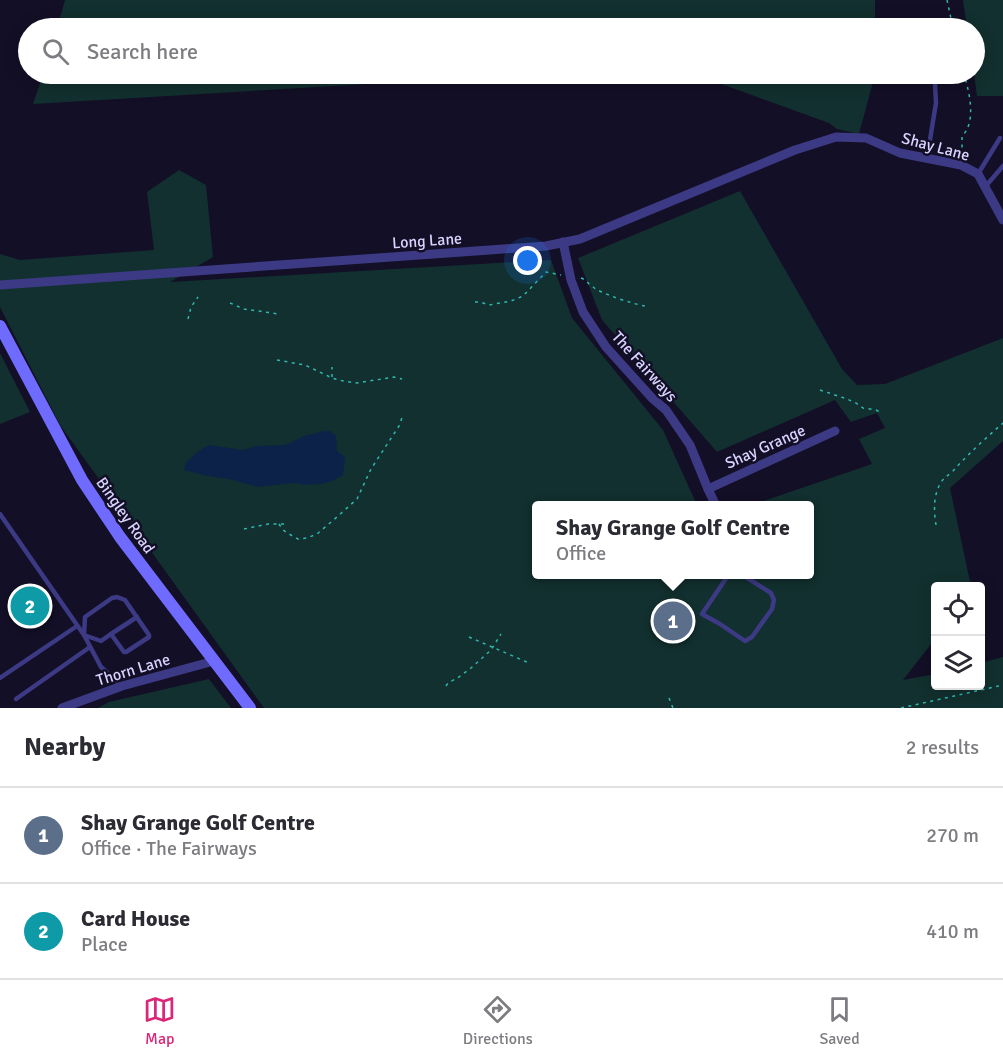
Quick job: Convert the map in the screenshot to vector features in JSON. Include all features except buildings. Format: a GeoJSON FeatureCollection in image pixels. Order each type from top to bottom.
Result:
{"type":"FeatureCollection","features":[{"type":"Feature","properties":{"kind":"main road","name":"Bingley Road"},"geometry":{"type":"LineString","coordinates":[[0,326],[82,480],[120,537],[250,708]]}},
{"type":"Feature","properties":{"kind":"street","name":"Shay Lane"},"geometry":{"type":"LineString","coordinates":[[836,138],[866,138],[900,153],[961,165],[978,174],[1003,220]]}},
{"type":"Feature","properties":{"kind":"street","name":"Long Lane"},"geometry":{"type":"LineString","coordinates":[[0,285],[546,246],[579,239],[795,150],[836,138]]}},
{"type":"Feature","properties":{"kind":"street","name":"The Fairways"},"geometry":{"type":"LineString","coordinates":[[563,242],[571,280],[583,312],[606,347],[652,398],[666,410],[690,445],[714,501]]}},
{"type":"Feature","properties":{"kind":"street","name":"Shay Grange"},"geometry":{"type":"LineString","coordinates":[[708,489],[835,431]]}},
{"type":"Feature","properties":{"kind":"street","name":"Thorn Lane"},"geometry":{"type":"LineString","coordinates":[[62,708],[122,686],[214,661]]}},
{"type":"Feature","properties":{"kind":"lane"},"geometry":{"type":"LineString","coordinates":[[927,158],[936,104],[935,84]]}},
{"type":"Feature","properties":{"kind":"lane"},"geometry":{"type":"LineString","coordinates":[[978,174],[1000,138]]}},
{"type":"Feature","properties":{"kind":"lane"},"geometry":{"type":"LineString","coordinates":[[986,187],[1003,166]]}},
{"type":"Feature","properties":{"kind":"lane"},"geometry":{"type":"LineString","coordinates":[[0,514],[84,635],[102,667],[122,686]]}},
{"type":"Feature","properties":{"kind":"lane"},"geometry":{"type":"LineString","coordinates":[[726,579],[702,614],[745,641],[752,637],[772,609],[774,600],[771,592],[749,579]]}},
{"type":"Feature","properties":{"kind":"lane"},"geometry":{"type":"LineString","coordinates":[[84,635],[85,617],[113,597],[125,600],[149,637],[124,652],[111,634]]}},
{"type":"Feature","properties":{"kind":"lane"},"geometry":{"type":"LineString","coordinates":[[84,635],[101,641],[137,616]]}},
{"type":"Feature","properties":{"kind":"lane"},"geometry":{"type":"LineString","coordinates":[[0,678],[77,626]]}},
{"type":"Feature","properties":{"kind":"lane"},"geometry":{"type":"LineString","coordinates":[[15,699],[90,647]]}},
{"type":"Feature","properties":{"kind":"path"},"geometry":{"type":"LineString","coordinates":[[947,0],[951,18]]}},
{"type":"Feature","properties":{"kind":"path"},"geometry":{"type":"LineString","coordinates":[[961,165],[962,136],[968,131],[971,101],[967,84]]}},
{"type":"Feature","properties":{"kind":"path"},"geometry":{"type":"LineString","coordinates":[[475,302],[489,305],[523,296],[546,272],[565,276]]}},
{"type":"Feature","properties":{"kind":"path"},"geometry":{"type":"LineString","coordinates":[[577,278],[584,279],[592,287],[607,295],[645,306]]}},
{"type":"Feature","properties":{"kind":"path"},"geometry":{"type":"LineString","coordinates":[[188,319],[191,307],[198,297]]}},
{"type":"Feature","properties":{"kind":"path"},"geometry":{"type":"LineString","coordinates":[[230,303],[244,309],[279,314]]}},
{"type":"Feature","properties":{"kind":"path"},"geometry":{"type":"LineString","coordinates":[[278,360],[305,365],[332,378],[357,383],[394,377],[402,379]]}},
{"type":"Feature","properties":{"kind":"path"},"geometry":{"type":"LineString","coordinates":[[332,367],[332,378]]}},
{"type":"Feature","properties":{"kind":"path"},"geometry":{"type":"LineString","coordinates":[[820,390],[847,399],[863,408],[882,413]]}},
{"type":"Feature","properties":{"kind":"path"},"geometry":{"type":"LineString","coordinates":[[279,524],[283,530],[297,539],[307,538],[317,534],[337,517],[357,499],[371,469],[399,426],[403,415]]}},
{"type":"Feature","properties":{"kind":"path"},"geometry":{"type":"LineString","coordinates":[[936,525],[933,511],[936,492],[942,480],[949,476],[956,465],[1003,423]]}},
{"type":"Feature","properties":{"kind":"path"},"geometry":{"type":"LineString","coordinates":[[244,529],[259,525],[284,524]]}},
{"type":"Feature","properties":{"kind":"path"},"geometry":{"type":"LineString","coordinates":[[446,686],[493,648],[501,634]]}},
{"type":"Feature","properties":{"kind":"path"},"geometry":{"type":"LineString","coordinates":[[469,637],[529,663]]}},
{"type":"Feature","properties":{"kind":"path"},"geometry":{"type":"LineString","coordinates":[[901,708],[1003,685]]}},
{"type":"Feature","properties":{"kind":"path"},"geometry":{"type":"LineString","coordinates":[[669,698],[673,708]]}},
{"type":"Feature","properties":{"kind":"green space"},"geometry":{"type":"Polygon","coordinates":[[[65,0],[875,0],[875,18],[60,18],[65,0]]]}},
{"type":"Feature","properties":{"kind":"green space"},"geometry":{"type":"Polygon","coordinates":[[[963,0],[1003,0],[1003,96],[977,96],[975,84],[985,84],[985,18],[966,18],[963,0]]]}},
{"type":"Feature","properties":{"kind":"green space"},"geometry":{"type":"Polygon","coordinates":[[[40,84],[369,84],[33,104],[40,84]]]}},
{"type":"Feature","properties":{"kind":"green space"},"geometry":{"type":"Polygon","coordinates":[[[722,84],[872,84],[859,134],[837,129],[829,123],[722,84]]]}},
{"type":"Feature","properties":{"kind":"green space"},"geometry":{"type":"Polygon","coordinates":[[[179,170],[206,185],[213,257],[170,282],[551,260],[572,318],[663,430],[695,501],[532,501],[532,579],[814,579],[814,501],[764,501],[872,464],[859,439],[885,428],[877,413],[851,422],[835,400],[717,452],[602,320],[578,258],[740,191],[842,369],[857,385],[885,384],[1003,338],[1003,441],[950,488],[970,582],[931,582],[931,644],[903,680],[931,675],[931,690],[985,690],[985,662],[1003,657],[1003,708],[264,708],[60,425],[0,307],[0,254],[20,260],[154,250],[147,192],[179,170]]]}},
{"type":"Feature","properties":{"kind":"green space"},"geometry":{"type":"Polygon","coordinates":[[[0,353],[30,412],[0,424],[0,353]]]}},
{"type":"Feature","properties":{"kind":"green space"},"geometry":{"type":"Polygon","coordinates":[[[209,679],[231,708],[98,708],[109,702],[209,679]]]}},
{"type":"Feature","properties":{"kind":"water"},"geometry":{"type":"Polygon","coordinates":[[[323,431],[330,431],[336,436],[337,451],[345,457],[343,475],[332,481],[321,484],[296,483],[258,487],[184,470],[186,462],[209,445],[243,450],[256,446],[285,445],[323,431]]]}},
{"type":"Feature","properties":{"kind":"place","name":"Card House"},"geometry":{"type":"Point","coordinates":[30,606]}},
{"type":"Feature","properties":{"kind":"place","name":"Shay Grange Golf Centre"},"geometry":{"type":"Point","coordinates":[673,621]}}]}
